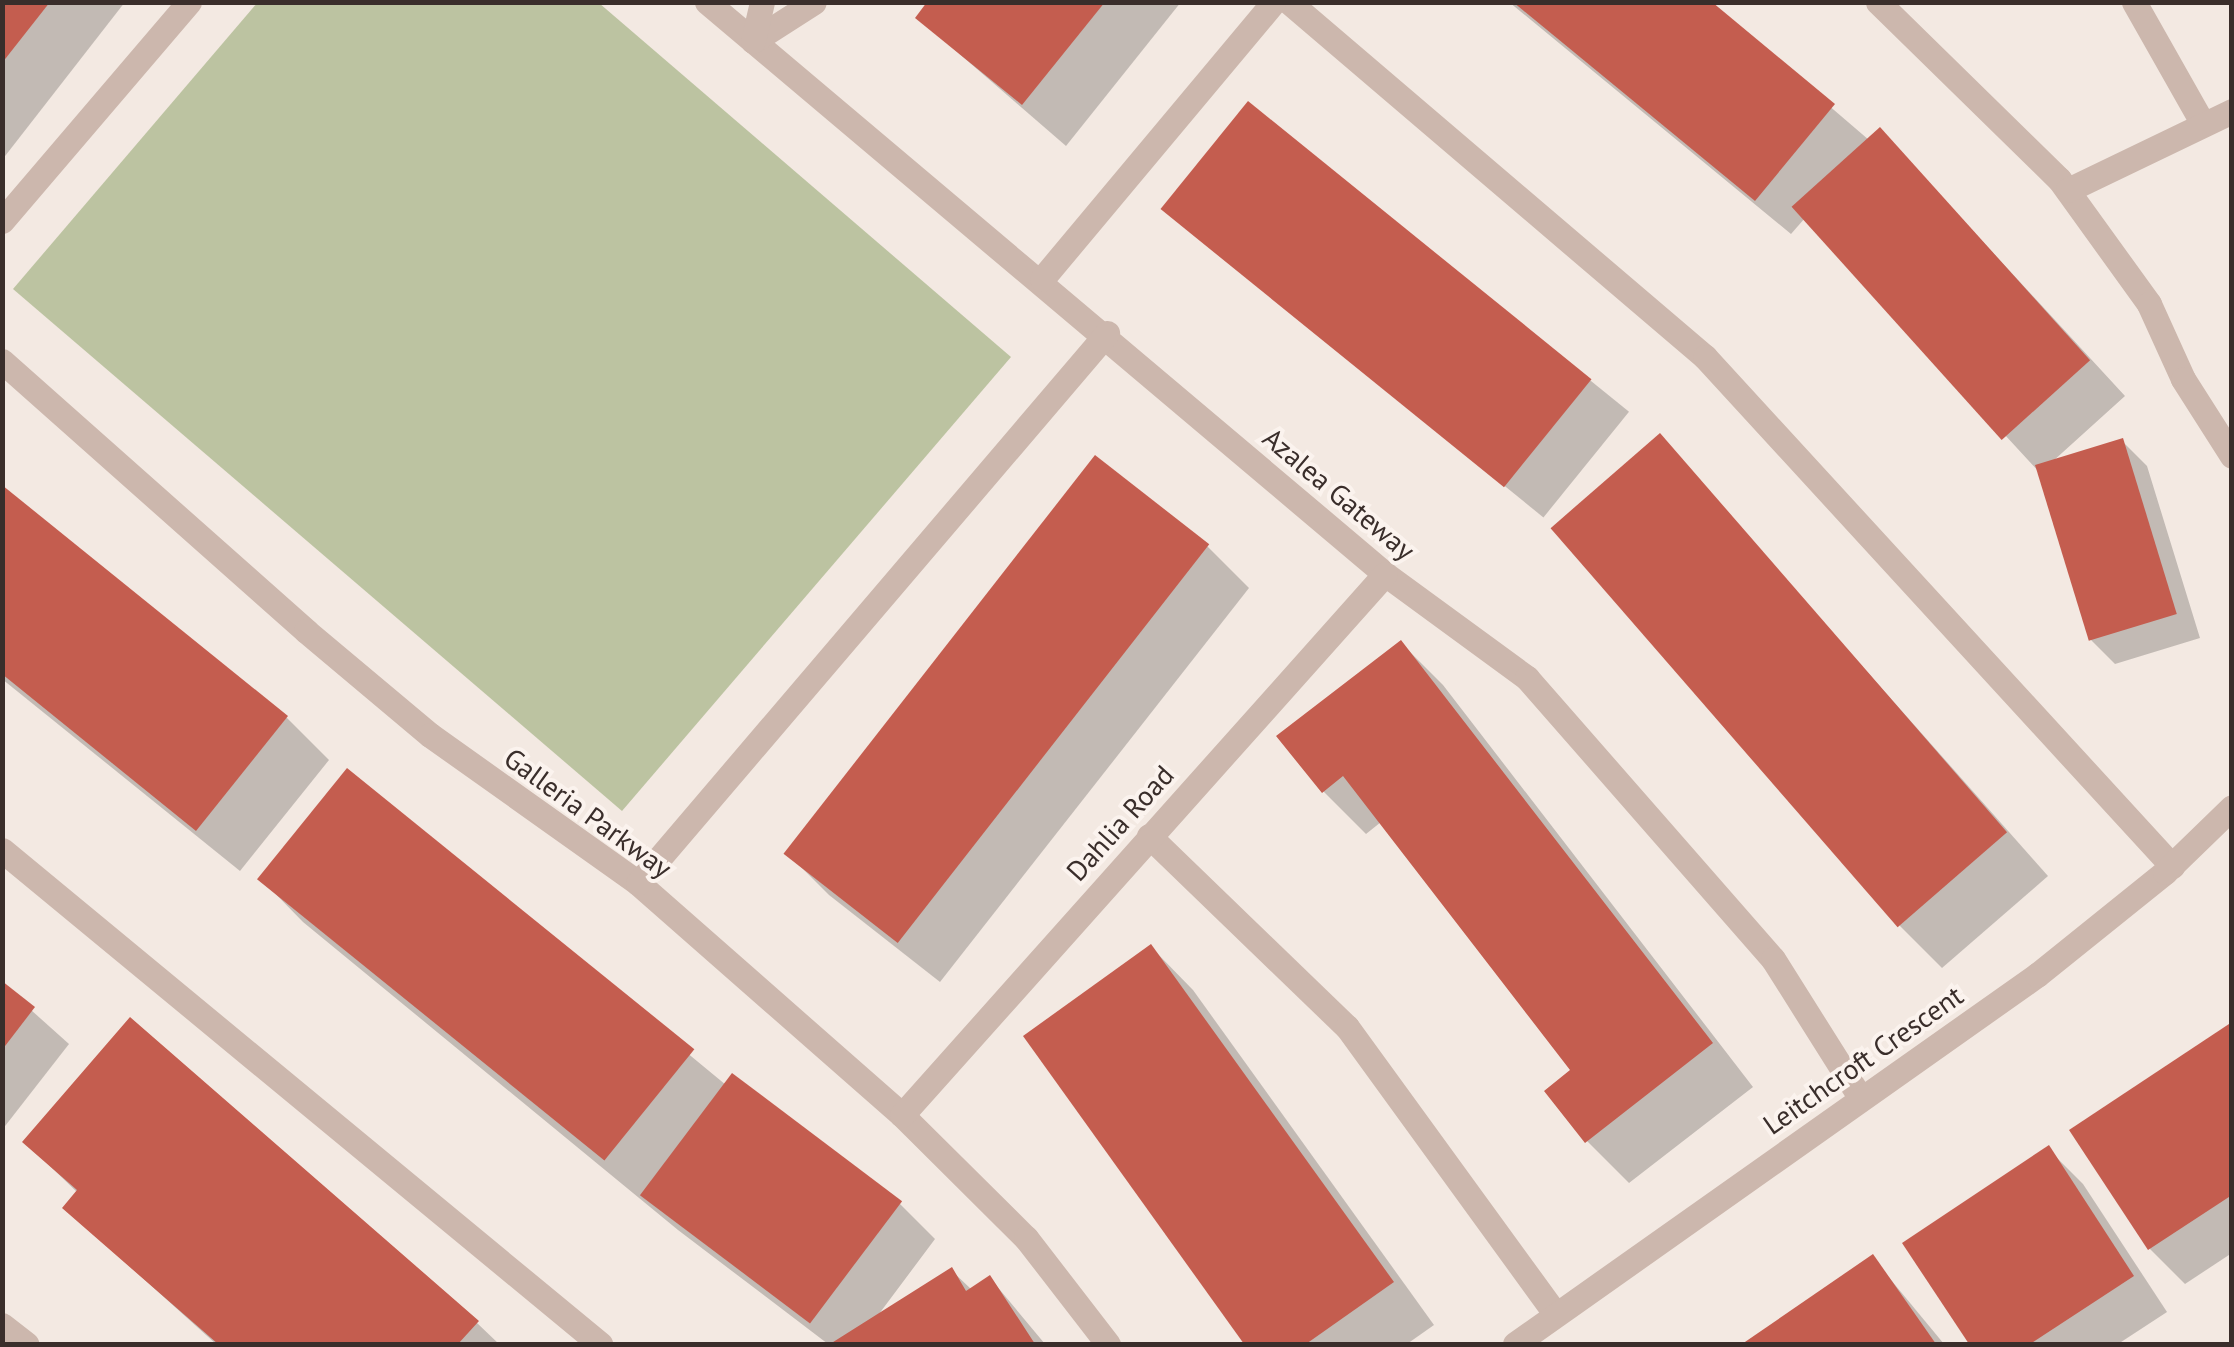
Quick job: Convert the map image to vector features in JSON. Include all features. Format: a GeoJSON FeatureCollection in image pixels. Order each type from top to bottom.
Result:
{"type":"FeatureCollection","features":[{"type":"Feature","properties":{"kind":"street"},"geometry":{"type":"LineString","coordinates":[[2,221],[189,2]]}},
{"type":"Feature","properties":{"kind":"street","name":"Azalea Gateway"},"geometry":{"type":"LineString","coordinates":[[707,2],[1042,279],[1385,574],[1527,678],[1773,959],[1860,1097]]}},
{"type":"Feature","properties":{"kind":"street"},"geometry":{"type":"LineString","coordinates":[[753,41],[762,2]]}},
{"type":"Feature","properties":{"kind":"street"},"geometry":{"type":"LineString","coordinates":[[753,41],[814,2]]}},
{"type":"Feature","properties":{"kind":"street"},"geometry":{"type":"LineString","coordinates":[[1042,279],[1274,2]]}},
{"type":"Feature","properties":{"kind":"street"},"geometry":{"type":"LineString","coordinates":[[1288,2],[1705,357],[2172,866]]}},
{"type":"Feature","properties":{"kind":"street"},"geometry":{"type":"LineString","coordinates":[[1878,2],[2068,190],[2150,304],[2183,378],[2232,456]]}},
{"type":"Feature","properties":{"kind":"street"},"geometry":{"type":"LineString","coordinates":[[2134,2],[2202,122]]}},
{"type":"Feature","properties":{"kind":"street"},"geometry":{"type":"LineString","coordinates":[[2068,190],[2232,110]]}},
{"type":"Feature","properties":{"kind":"street"},"geometry":{"type":"LineString","coordinates":[[638,883],[1107,334]]}},
{"type":"Feature","properties":{"kind":"street","name":"Galleria Parkway"},"geometry":{"type":"LineString","coordinates":[[2,361],[430,735],[638,883],[902,1115],[1026,1238],[1108,1344]]}},
{"type":"Feature","properties":{"kind":"street","name":"Dahlia Road"},"geometry":{"type":"LineString","coordinates":[[902,1115],[1385,574]]}},
{"type":"Feature","properties":{"kind":"street","name":"Leitchcroft Crescent"},"geometry":{"type":"LineString","coordinates":[[1515,1344],[1860,1097],[2037,976],[2172,866],[2232,806]]}},
{"type":"Feature","properties":{"kind":"street"},"geometry":{"type":"LineString","coordinates":[[1149,836],[1347,1026],[1555,1313]]}},
{"type":"Feature","properties":{"kind":"street"},"geometry":{"type":"LineString","coordinates":[[2,850],[600,1344]]}},
{"type":"Feature","properties":{"kind":"street"},"geometry":{"type":"LineString","coordinates":[[2,1325],[26,1344]]}},
{"type":"Feature","properties":{"kind":"green space"},"geometry":{"type":"Polygon","coordinates":[[[258,2],[599,3],[1011,357],[622,811],[13,289],[258,2]]]}},
{"type":"Feature","properties":{"kind":"building"},"geometry":{"type":"Polygon","coordinates":[[[2,2],[50,2],[2,63],[2,2]]]}},
{"type":"Feature","properties":{"kind":"building"},"geometry":{"type":"Polygon","coordinates":[[[927,2],[1105,2],[1022,105],[915,18],[927,2]]]}},
{"type":"Feature","properties":{"kind":"building"},"geometry":{"type":"Polygon","coordinates":[[[1513,2],[1712,2],[1835,104],[1755,201],[1513,2]]]}},
{"type":"Feature","properties":{"kind":"building"},"geometry":{"type":"Polygon","coordinates":[[[1248,101],[1591,379],[1504,487],[1161,209],[1248,101]]]}},
{"type":"Feature","properties":{"kind":"building"},"geometry":{"type":"Polygon","coordinates":[[[1880,127],[2090,360],[2002,440],[1792,207],[1880,127]]]}},
{"type":"Feature","properties":{"kind":"building"},"geometry":{"type":"Polygon","coordinates":[[[1660,433],[2007,832],[1898,927],[1551,528],[1660,433]]]}},
{"type":"Feature","properties":{"kind":"building"},"geometry":{"type":"Polygon","coordinates":[[[2123,438],[2177,614],[2089,641],[2035,465],[2123,438]]]}},
{"type":"Feature","properties":{"kind":"building"},"geometry":{"type":"Polygon","coordinates":[[[1095,455],[1209,544],[898,943],[783,854],[1095,455]]]}},
{"type":"Feature","properties":{"kind":"building"},"geometry":{"type":"Polygon","coordinates":[[[2,485],[288,716],[196,831],[2,674],[2,485]]]}},
{"type":"Feature","properties":{"kind":"building"},"geometry":{"type":"Polygon","coordinates":[[[1401,640],[1713,1043],[1585,1143],[1544,1091],[1570,1070],[1343,776],[1322,793],[1276,736],[1401,640]]]}},
{"type":"Feature","properties":{"kind":"building"},"geometry":{"type":"Polygon","coordinates":[[[347,768],[694,1049],[604,1160],[257,879],[347,768]]]}},
{"type":"Feature","properties":{"kind":"building"},"geometry":{"type":"Polygon","coordinates":[[[1151,944],[1394,1282],[1306,1344],[1244,1344],[1023,1036],[1151,944]]]}},
{"type":"Feature","properties":{"kind":"building"},"geometry":{"type":"Polygon","coordinates":[[[2,981],[35,1007],[2,1050],[2,981]]]}},
{"type":"Feature","properties":{"kind":"building"},"geometry":{"type":"Polygon","coordinates":[[[130,1017],[479,1321],[458,1344],[218,1344],[62,1208],[77,1190],[22,1142],[130,1017]]]}},
{"type":"Feature","properties":{"kind":"building"},"geometry":{"type":"Polygon","coordinates":[[[2232,1022],[2232,1195],[2148,1250],[2069,1130],[2232,1022]]]}},
{"type":"Feature","properties":{"kind":"building"},"geometry":{"type":"Polygon","coordinates":[[[732,1073],[902,1201],[810,1323],[640,1195],[732,1073]]]}},
{"type":"Feature","properties":{"kind":"building"},"geometry":{"type":"Polygon","coordinates":[[[2049,1145],[2134,1276],[2030,1344],[1969,1344],[1902,1243],[2049,1145]]]}},
{"type":"Feature","properties":{"kind":"building"},"geometry":{"type":"Polygon","coordinates":[[[1873,1254],[1936,1344],[1742,1344],[1873,1254]]]}},
{"type":"Feature","properties":{"kind":"building"},"geometry":{"type":"Polygon","coordinates":[[[952,1267],[966,1291],[990,1275],[1035,1344],[830,1344],[952,1267]]]}}]}
